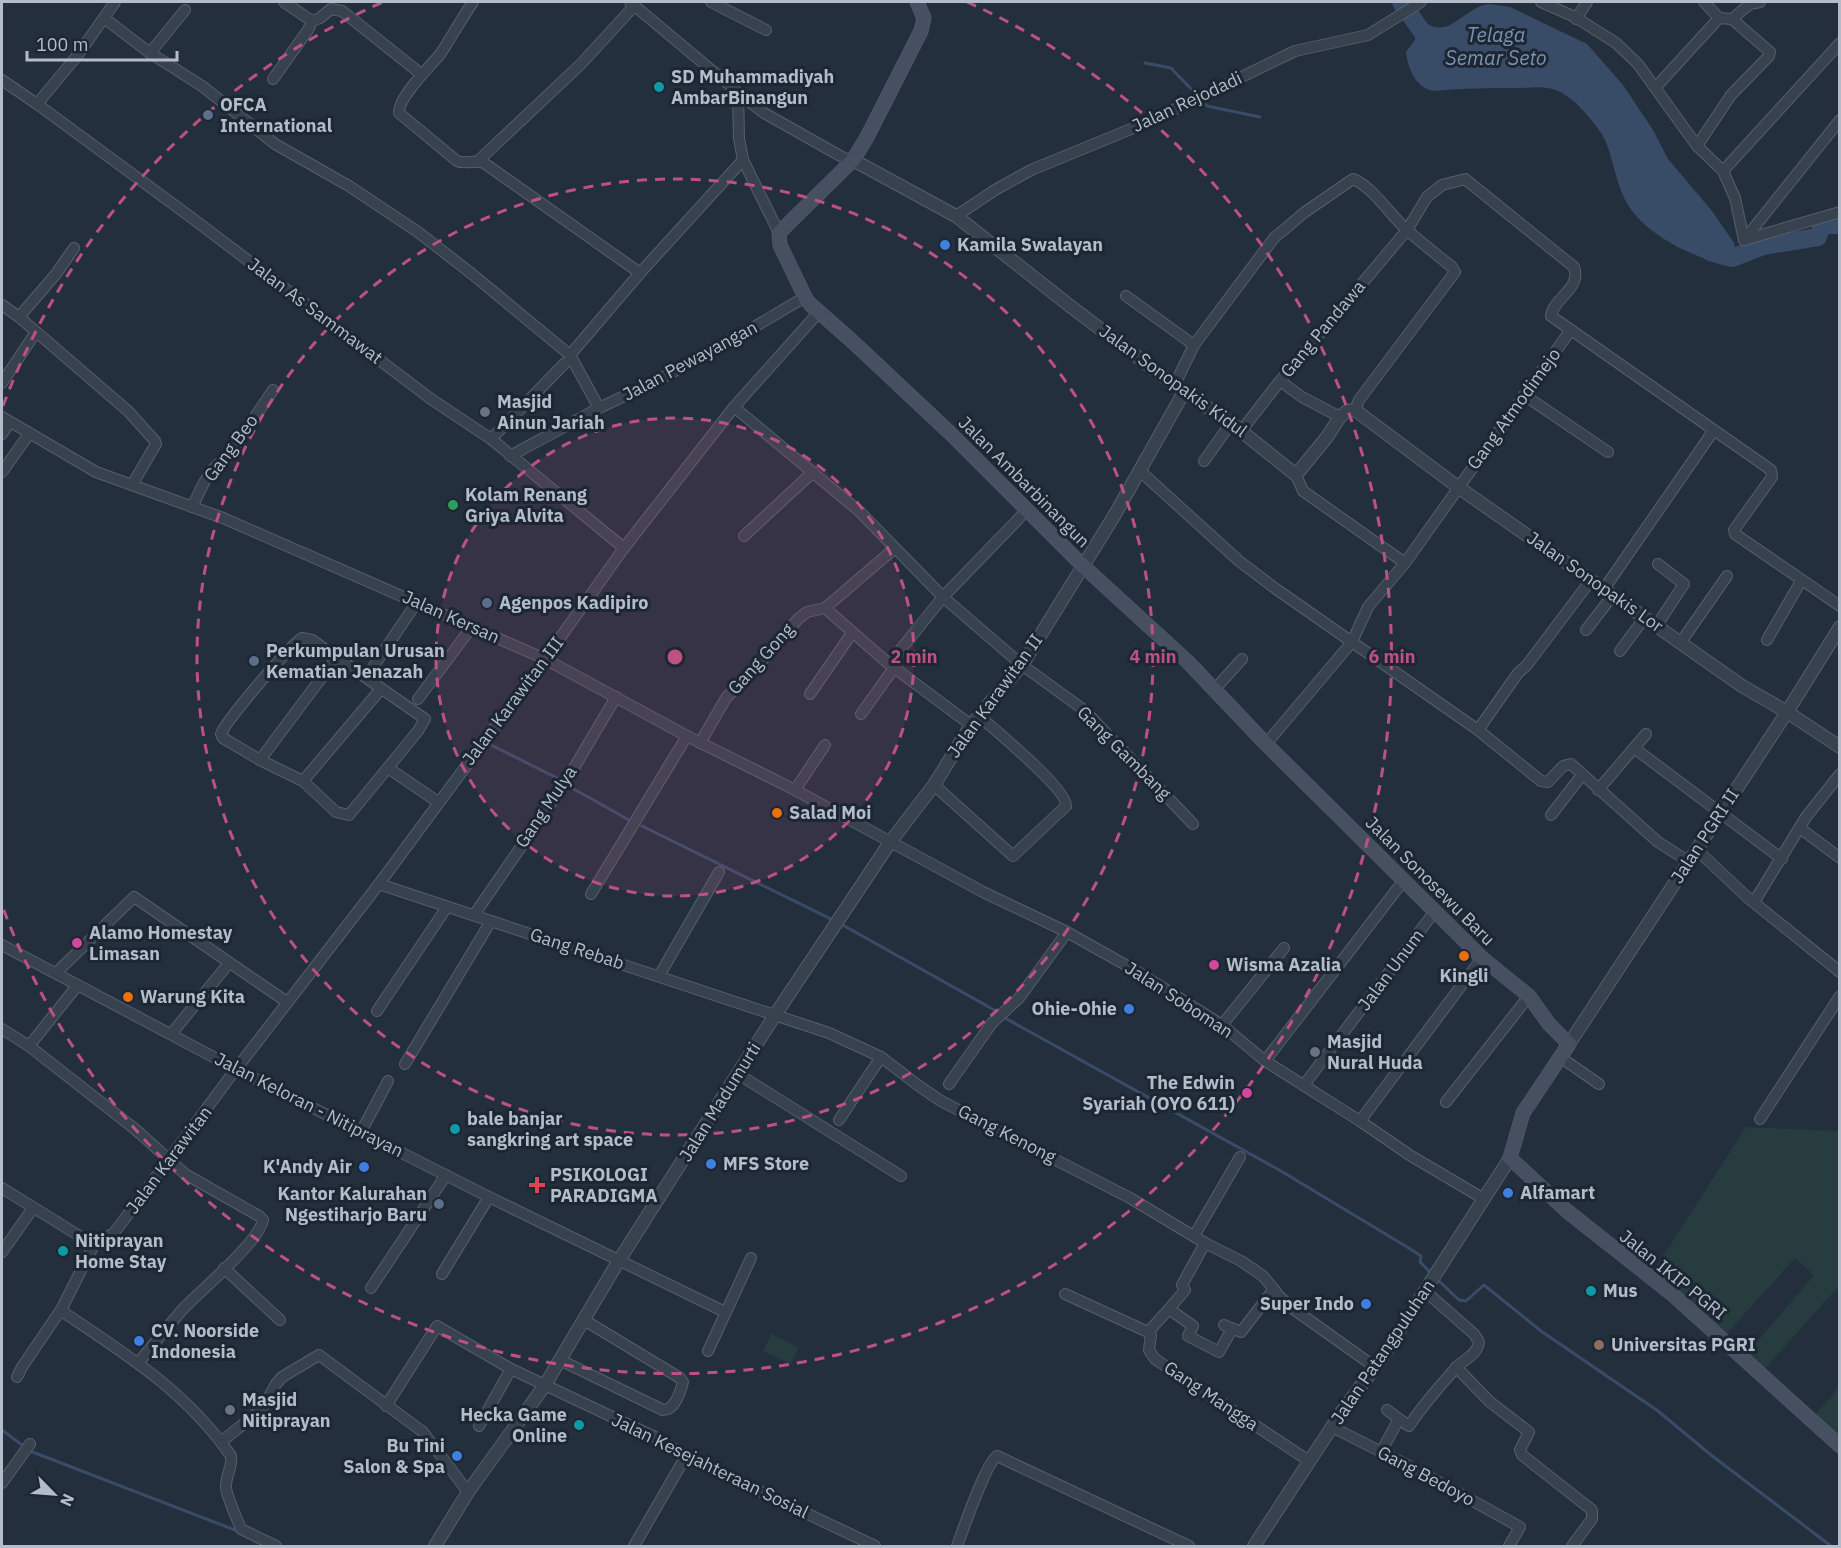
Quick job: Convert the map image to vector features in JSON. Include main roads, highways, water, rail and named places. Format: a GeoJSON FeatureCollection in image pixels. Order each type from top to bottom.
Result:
{"type":"FeatureCollection","features":[{"type":"Feature","properties":{"kind":"main road","name":"Jalan Ambarbinangun"},"geometry":{"type":"LineString","coordinates":[[917,2],[924,18],[921,31],[866,139],[852,161],[779,233],[780,244],[805,297],[819,312],[950,433],[1082,565],[1188,662],[1266,744]]}},
{"type":"Feature","properties":{"kind":"main road","name":"Jalan Sonosewu Baru"},"geometry":{"type":"LineString","coordinates":[[1266,744],[1482,957],[1528,996],[1549,1024],[1569,1044],[1523,1113],[1510,1158]]}},
{"type":"Feature","properties":{"kind":"main road","name":"Jalan IKIP PGRI"},"geometry":{"type":"LineString","coordinates":[[1510,1158],[1567,1211],[1672,1294],[1839,1446]]}},
{"type":"Feature","properties":{"kind":"water","name":"Telaga Semar Seto"},"geometry":{"type":"Polygon","coordinates":[[[1489,4],[1510,7],[1587,44],[1623,85],[1653,130],[1668,159],[1712,211],[1734,243],[1732,267],[1674,245],[1637,217],[1624,197],[1603,136],[1580,107],[1562,93],[1538,87],[1435,91],[1418,82],[1411,71],[1406,52],[1415,40],[1417,30],[1428,24],[1436,27],[1451,25],[1472,10],[1489,4]]]}},
{"type":"Feature","properties":{"kind":"waterway"},"geometry":{"type":"LineString","coordinates":[[1401,2],[1433,47]]}},
{"type":"Feature","properties":{"kind":"waterway"},"geometry":{"type":"LineString","coordinates":[[1145,63],[1171,68],[1197,95]]}},
{"type":"Feature","properties":{"kind":"waterway"},"geometry":{"type":"LineString","coordinates":[[1202,100],[1207,106],[1260,117]]}},
{"type":"Feature","properties":{"kind":"waterway"},"geometry":{"type":"LineString","coordinates":[[1710,252],[1732,258],[1763,246],[1818,237],[1822,225],[1840,225]]}},
{"type":"Feature","properties":{"kind":"waterway"},"geometry":{"type":"LineString","coordinates":[[489,744],[557,778]]}},
{"type":"Feature","properties":{"kind":"waterway"},"geometry":{"type":"LineString","coordinates":[[572,788],[629,820]]}},
{"type":"Feature","properties":{"kind":"waterway"},"geometry":{"type":"LineString","coordinates":[[642,826],[835,921]]}},
{"type":"Feature","properties":{"kind":"waterway"},"geometry":{"type":"LineString","coordinates":[[841,924],[996,1011]]}},
{"type":"Feature","properties":{"kind":"waterway"},"geometry":{"type":"LineString","coordinates":[[1005,1018],[1281,1171],[1421,1256],[1420,1262],[1433,1275]]}},
{"type":"Feature","properties":{"kind":"waterway"},"geometry":{"type":"LineString","coordinates":[[1437,1279],[1459,1300],[1466,1301],[1484,1285],[1541,1331],[1658,1411],[1711,1455],[1831,1546]]}},
{"type":"Feature","properties":{"kind":"waterway"},"geometry":{"type":"LineString","coordinates":[[2,1430],[30,1451],[240,1532]]}},
{"type":"Feature","properties":{"kind":"place","name":"SD Muhammadiyah AmbarBinangun"},"geometry":{"type":"Point","coordinates":[659,87]}},
{"type":"Feature","properties":{"kind":"place","name":"OFCA International"},"geometry":{"type":"Point","coordinates":[208,115]}},
{"type":"Feature","properties":{"kind":"place","name":"Kamila Swalayan"},"geometry":{"type":"Point","coordinates":[945,245]}},
{"type":"Feature","properties":{"kind":"place","name":"Masjid Ainun Jariah"},"geometry":{"type":"Point","coordinates":[485,412]}},
{"type":"Feature","properties":{"kind":"place","name":"Kolam Renang Griya Alvita"},"geometry":{"type":"Point","coordinates":[453,505]}},
{"type":"Feature","properties":{"kind":"place","name":"Agenpos Kadipiro"},"geometry":{"type":"Point","coordinates":[487,603]}},
{"type":"Feature","properties":{"kind":"place","name":"Perkumpulan Urusan Kematian Jenazah"},"geometry":{"type":"Point","coordinates":[254,661]}},
{"type":"Feature","properties":{"kind":"place","name":"Salad Moi"},"geometry":{"type":"Point","coordinates":[777,813]}},
{"type":"Feature","properties":{"kind":"place","name":"Alamo Homestay Limasan"},"geometry":{"type":"Point","coordinates":[77,943]}},
{"type":"Feature","properties":{"kind":"place","name":"Kingli"},"geometry":{"type":"Point","coordinates":[1464,956]}},
{"type":"Feature","properties":{"kind":"place","name":"Wisma Azalia"},"geometry":{"type":"Point","coordinates":[1214,965]}},
{"type":"Feature","properties":{"kind":"place","name":"Warung Kita"},"geometry":{"type":"Point","coordinates":[128,997]}},
{"type":"Feature","properties":{"kind":"place","name":"Ohie-Ohie"},"geometry":{"type":"Point","coordinates":[1129,1009]}},
{"type":"Feature","properties":{"kind":"place","name":"Masjid Nural Huda"},"geometry":{"type":"Point","coordinates":[1315,1052]}},
{"type":"Feature","properties":{"kind":"place","name":"The Edwin Syariah (OYO 611)"},"geometry":{"type":"Point","coordinates":[1247,1093]}},
{"type":"Feature","properties":{"kind":"place","name":"bale banjar sangkring art space"},"geometry":{"type":"Point","coordinates":[455,1129]}},
{"type":"Feature","properties":{"kind":"place","name":"MFS Store"},"geometry":{"type":"Point","coordinates":[711,1164]}},
{"type":"Feature","properties":{"kind":"place","name":"K'Andy Air"},"geometry":{"type":"Point","coordinates":[364,1167]}},
{"type":"Feature","properties":{"kind":"place","name":"PSIKOLOGI PARADIGMA"},"geometry":{"type":"Point","coordinates":[537,1185]}},
{"type":"Feature","properties":{"kind":"place","name":"Alfamart"},"geometry":{"type":"Point","coordinates":[1508,1193]}},
{"type":"Feature","properties":{"kind":"place","name":"Kantor Kalurahan Ngestiharjo Baru"},"geometry":{"type":"Point","coordinates":[439,1204]}},
{"type":"Feature","properties":{"kind":"place","name":"Nitiprayan Home Stay"},"geometry":{"type":"Point","coordinates":[63,1251]}},
{"type":"Feature","properties":{"kind":"place","name":"Mus"},"geometry":{"type":"Point","coordinates":[1591,1291]}},
{"type":"Feature","properties":{"kind":"place","name":"Super Indo"},"geometry":{"type":"Point","coordinates":[1366,1304]}},
{"type":"Feature","properties":{"kind":"place","name":"CV. Noorside Indonesia"},"geometry":{"type":"Point","coordinates":[139,1341]}},
{"type":"Feature","properties":{"kind":"place","name":"Universitas PGRI"},"geometry":{"type":"Point","coordinates":[1599,1345]}},
{"type":"Feature","properties":{"kind":"place","name":"Masjid Nitiprayan"},"geometry":{"type":"Point","coordinates":[230,1410]}},
{"type":"Feature","properties":{"kind":"place","name":"Hecka Game Online"},"geometry":{"type":"Point","coordinates":[579,1425]}},
{"type":"Feature","properties":{"kind":"place","name":"Bu Tini Salon & Spa"},"geometry":{"type":"Point","coordinates":[457,1456]}}]}
